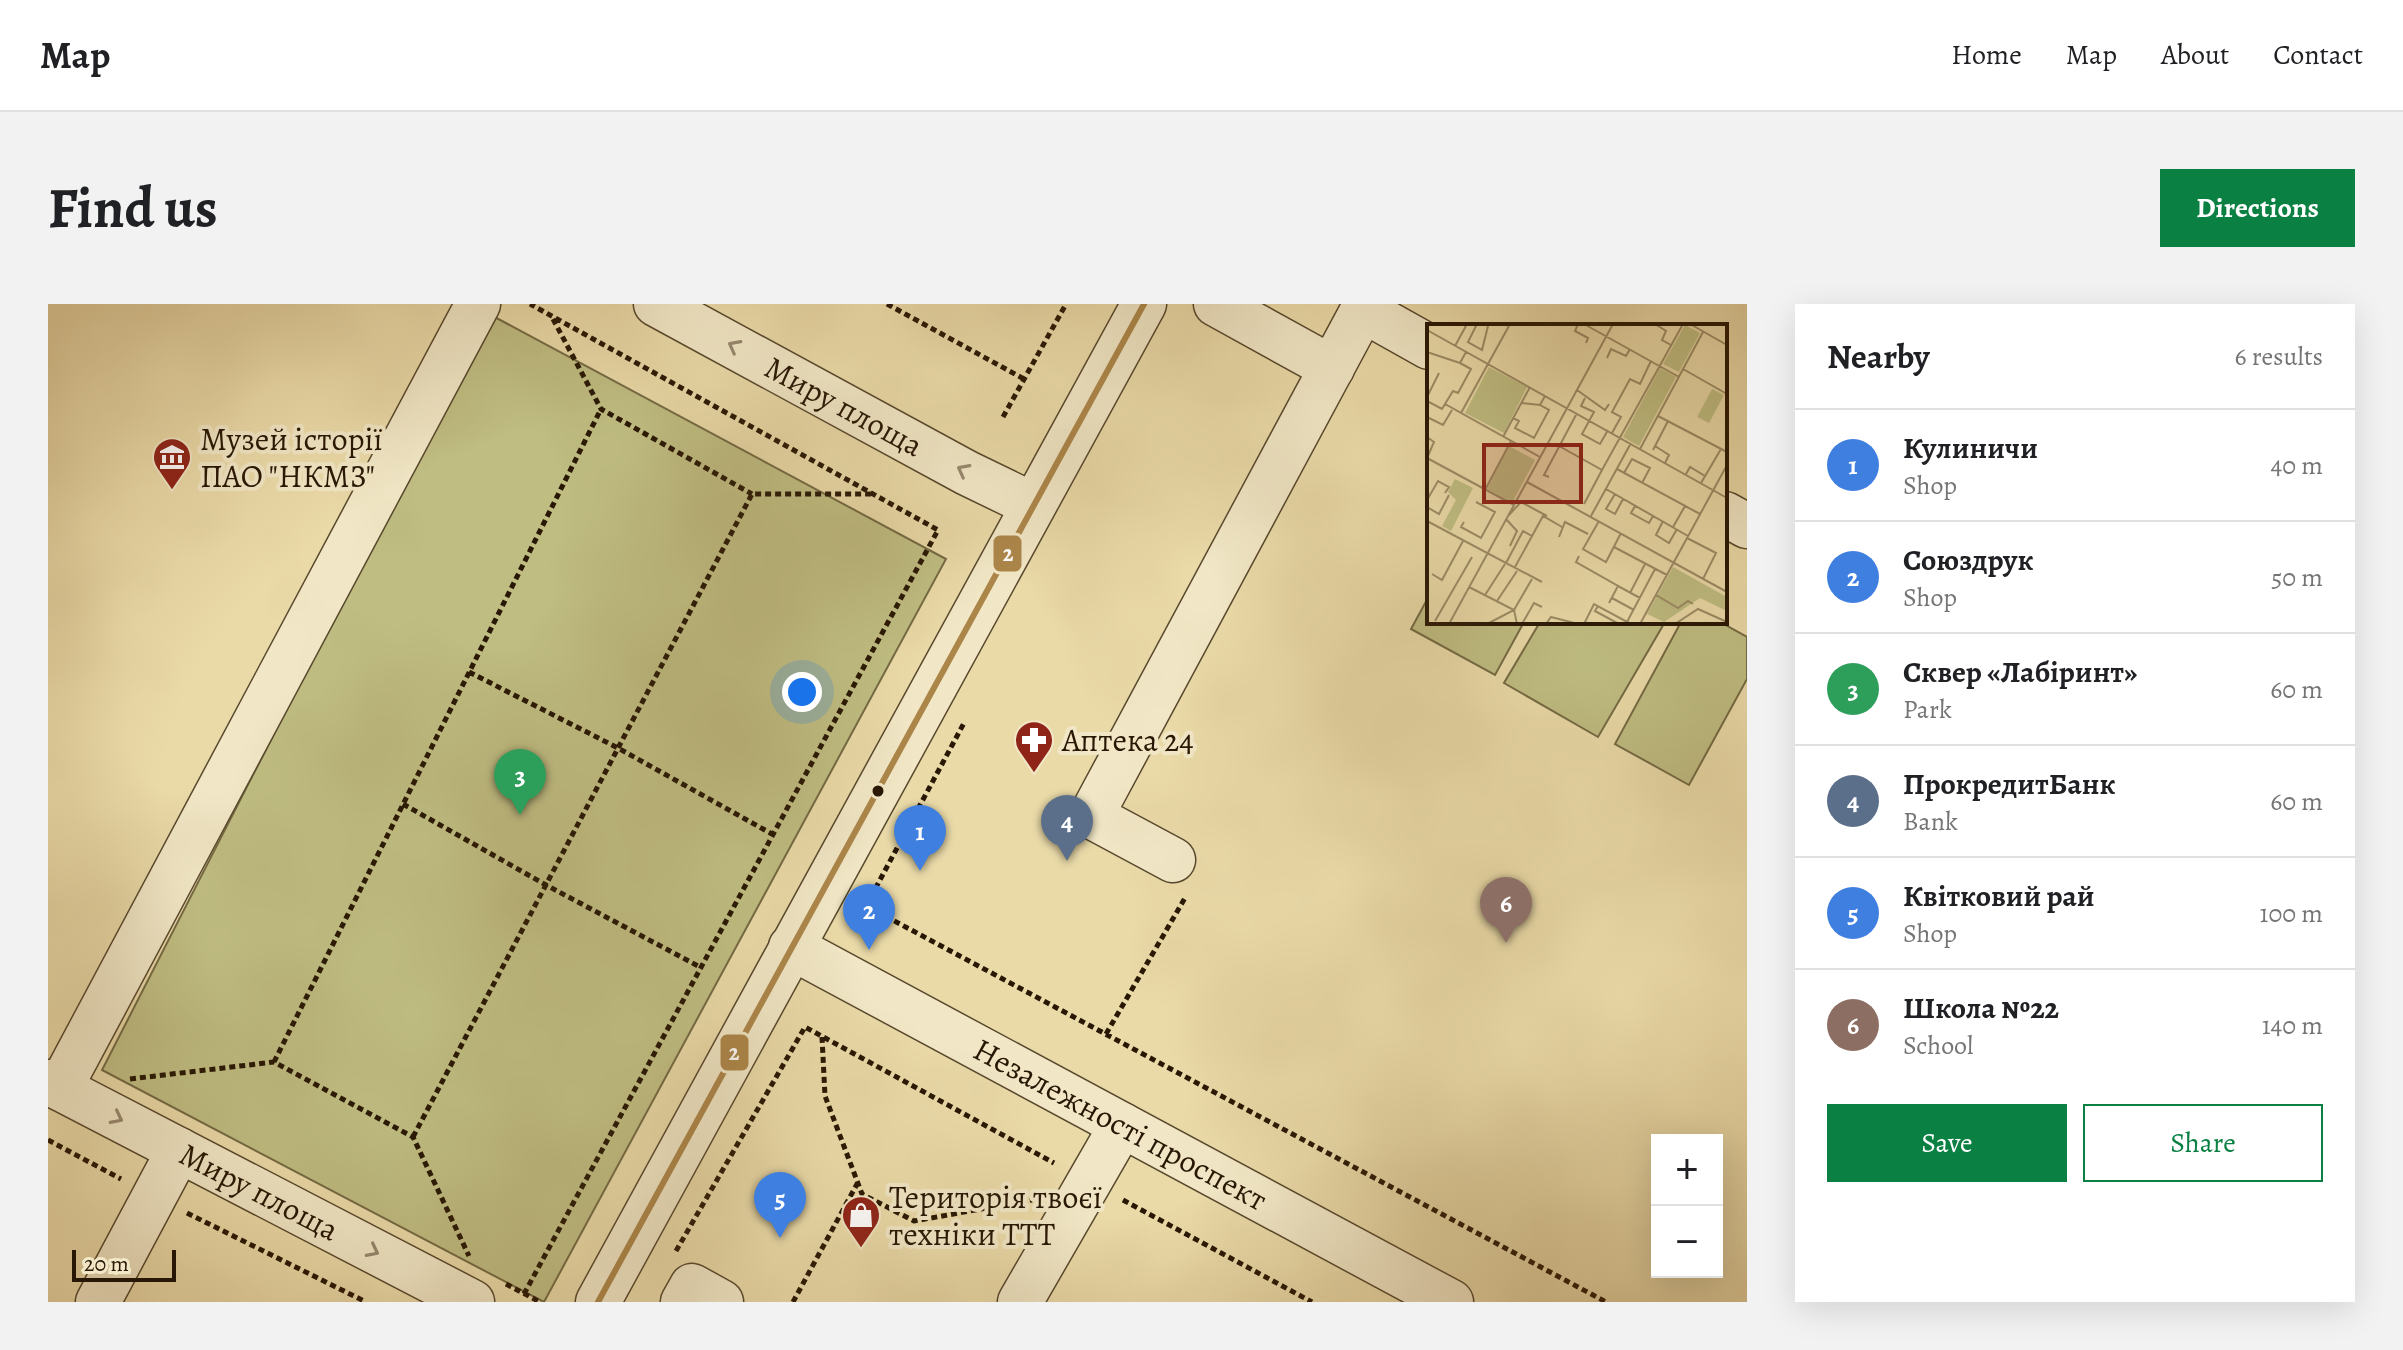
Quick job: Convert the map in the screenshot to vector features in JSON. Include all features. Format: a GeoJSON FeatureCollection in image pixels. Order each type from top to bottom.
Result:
{"type":"FeatureCollection","features":[{"type":"Feature","properties":{"kind":"street"},"geometry":{"type":"LineString","coordinates":[[54,1085],[478,304]]}},
{"type":"Feature","properties":{"kind":"street","name":"Миру площа"},"geometry":{"type":"LineString","coordinates":[[656,304],[1033,505]]}},
{"type":"Feature","properties":{"kind":"street"},"geometry":{"type":"LineString","coordinates":[[598,1302],[1144,304]]}},
{"type":"Feature","properties":{"kind":"street"},"geometry":{"type":"LineString","coordinates":[[1216,304],[1332,368]]}},
{"type":"Feature","properties":{"kind":"street"},"geometry":{"type":"LineString","coordinates":[[1173,860],[1091,816],[1364,307],[1427,346]]}},
{"type":"Feature","properties":{"kind":"street"},"geometry":{"type":"LineString","coordinates":[[1727,515],[1747,526]]}},
{"type":"Feature","properties":{"kind":"street","name":"Незалежності проспект"},"geometry":{"type":"LineString","coordinates":[[791,947],[1451,1302]]}},
{"type":"Feature","properties":{"kind":"street","name":"Миру площа"},"geometry":{"type":"LineString","coordinates":[[54,1085],[179,1150],[474,1285]]}},
{"type":"Feature","properties":{"kind":"street"},"geometry":{"type":"LineString","coordinates":[[1020,1302],[1122,1125]]}},
{"type":"Feature","properties":{"kind":"street"},"geometry":{"type":"LineString","coordinates":[[98,1302],[179,1150]]}},
{"type":"Feature","properties":{"kind":"street"},"geometry":{"type":"LineString","coordinates":[[683,1302],[692,1286],[721,1302]]}},
{"type":"Feature","properties":{"kind":"path"},"geometry":{"type":"LineString","coordinates":[[526,1289],[524,1294],[938,530],[530,304]]}},
{"type":"Feature","properties":{"kind":"path"},"geometry":{"type":"LineString","coordinates":[[887,304],[1024,379]]}},
{"type":"Feature","properties":{"kind":"path"},"geometry":{"type":"LineString","coordinates":[[1003,417],[1066,304]]}},
{"type":"Feature","properties":{"kind":"path"},"geometry":{"type":"LineString","coordinates":[[552,316],[601,409],[752,494],[874,494]]}},
{"type":"Feature","properties":{"kind":"path"},"geometry":{"type":"LineString","coordinates":[[274,1062],[601,409]]}},
{"type":"Feature","properties":{"kind":"path"},"geometry":{"type":"LineString","coordinates":[[413,1137],[752,494]]}},
{"type":"Feature","properties":{"kind":"path"},"geometry":{"type":"LineString","coordinates":[[469,672],[618,748],[772,834]]}},
{"type":"Feature","properties":{"kind":"path"},"geometry":{"type":"LineString","coordinates":[[403,804],[700,967]]}},
{"type":"Feature","properties":{"kind":"path"},"geometry":{"type":"LineString","coordinates":[[1106,1034],[1199,874],[1173,860]]}},
{"type":"Feature","properties":{"kind":"path"},"geometry":{"type":"LineString","coordinates":[[866,906],[1606,1302]]}},
{"type":"Feature","properties":{"kind":"path"},"geometry":{"type":"LineString","coordinates":[[672,1257],[805,1027],[1086,1187],[1312,1302]]}},
{"type":"Feature","properties":{"kind":"path"},"geometry":{"type":"LineString","coordinates":[[821,1036],[825,1096],[862,1194],[914,1221],[1086,1187]]}},
{"type":"Feature","properties":{"kind":"path"},"geometry":{"type":"LineString","coordinates":[[124,1080],[274,1062],[413,1137],[474,1285]]}},
{"type":"Feature","properties":{"kind":"path"},"geometry":{"type":"LineString","coordinates":[[48,1140],[366,1302]]}},
{"type":"Feature","properties":{"kind":"path"},"geometry":{"type":"LineString","coordinates":[[793,1302],[858,1183]]}},
{"type":"Feature","properties":{"kind":"shaded area"},"geometry":{"type":"Polygon","coordinates":[[[489,314],[946,559],[544,1302],[102,1070],[489,314]]]}},
{"type":"Feature","properties":{"kind":"shaded area"},"geometry":{"type":"Polygon","coordinates":[[[1427,600],[1427,624],[1523,624],[1495,675],[1411,629],[1427,600]]]}},
{"type":"Feature","properties":{"kind":"shaded area"},"geometry":{"type":"Polygon","coordinates":[[[1539,624],[1664,624],[1598,737],[1504,683],[1539,624]]]}},
{"type":"Feature","properties":{"kind":"shaded area"},"geometry":{"type":"Polygon","coordinates":[[[1680,624],[1724,624],[1747,637],[1747,679],[1689,785],[1615,744],[1680,624]]]}},
{"type":"Feature","properties":{"kind":"transit line","name":"2"},"geometry":{"type":"LineString","coordinates":[[598,1302],[1144,304]]}},
{"type":"Feature","properties":{"kind":"place","name":"Музей історії ПАО \"НКМЗ\""},"geometry":{"type":"Point","coordinates":[172,491]}},
{"type":"Feature","properties":{"kind":"place","name":"Аптека 24"},"geometry":{"type":"Point","coordinates":[1034,774]}},
{"type":"Feature","properties":{"kind":"place","name":"Сквер «Лабіринт»"},"geometry":{"type":"Point","coordinates":[520,815]}},
{"type":"Feature","properties":{"kind":"place","name":"ПрокредитБанк"},"geometry":{"type":"Point","coordinates":[1067,861]}},
{"type":"Feature","properties":{"kind":"place","name":"Кулиничи"},"geometry":{"type":"Point","coordinates":[920,871]}},
{"type":"Feature","properties":{"kind":"place","name":"Школа №22"},"geometry":{"type":"Point","coordinates":[1506,943]}},
{"type":"Feature","properties":{"kind":"place","name":"Союздрук"},"geometry":{"type":"Point","coordinates":[869,950]}},
{"type":"Feature","properties":{"kind":"place","name":"Квітковий рай"},"geometry":{"type":"Point","coordinates":[780,1238]}},
{"type":"Feature","properties":{"kind":"place","name":"Територія твоєї техніки ТТТ"},"geometry":{"type":"Point","coordinates":[861,1249]}}]}
